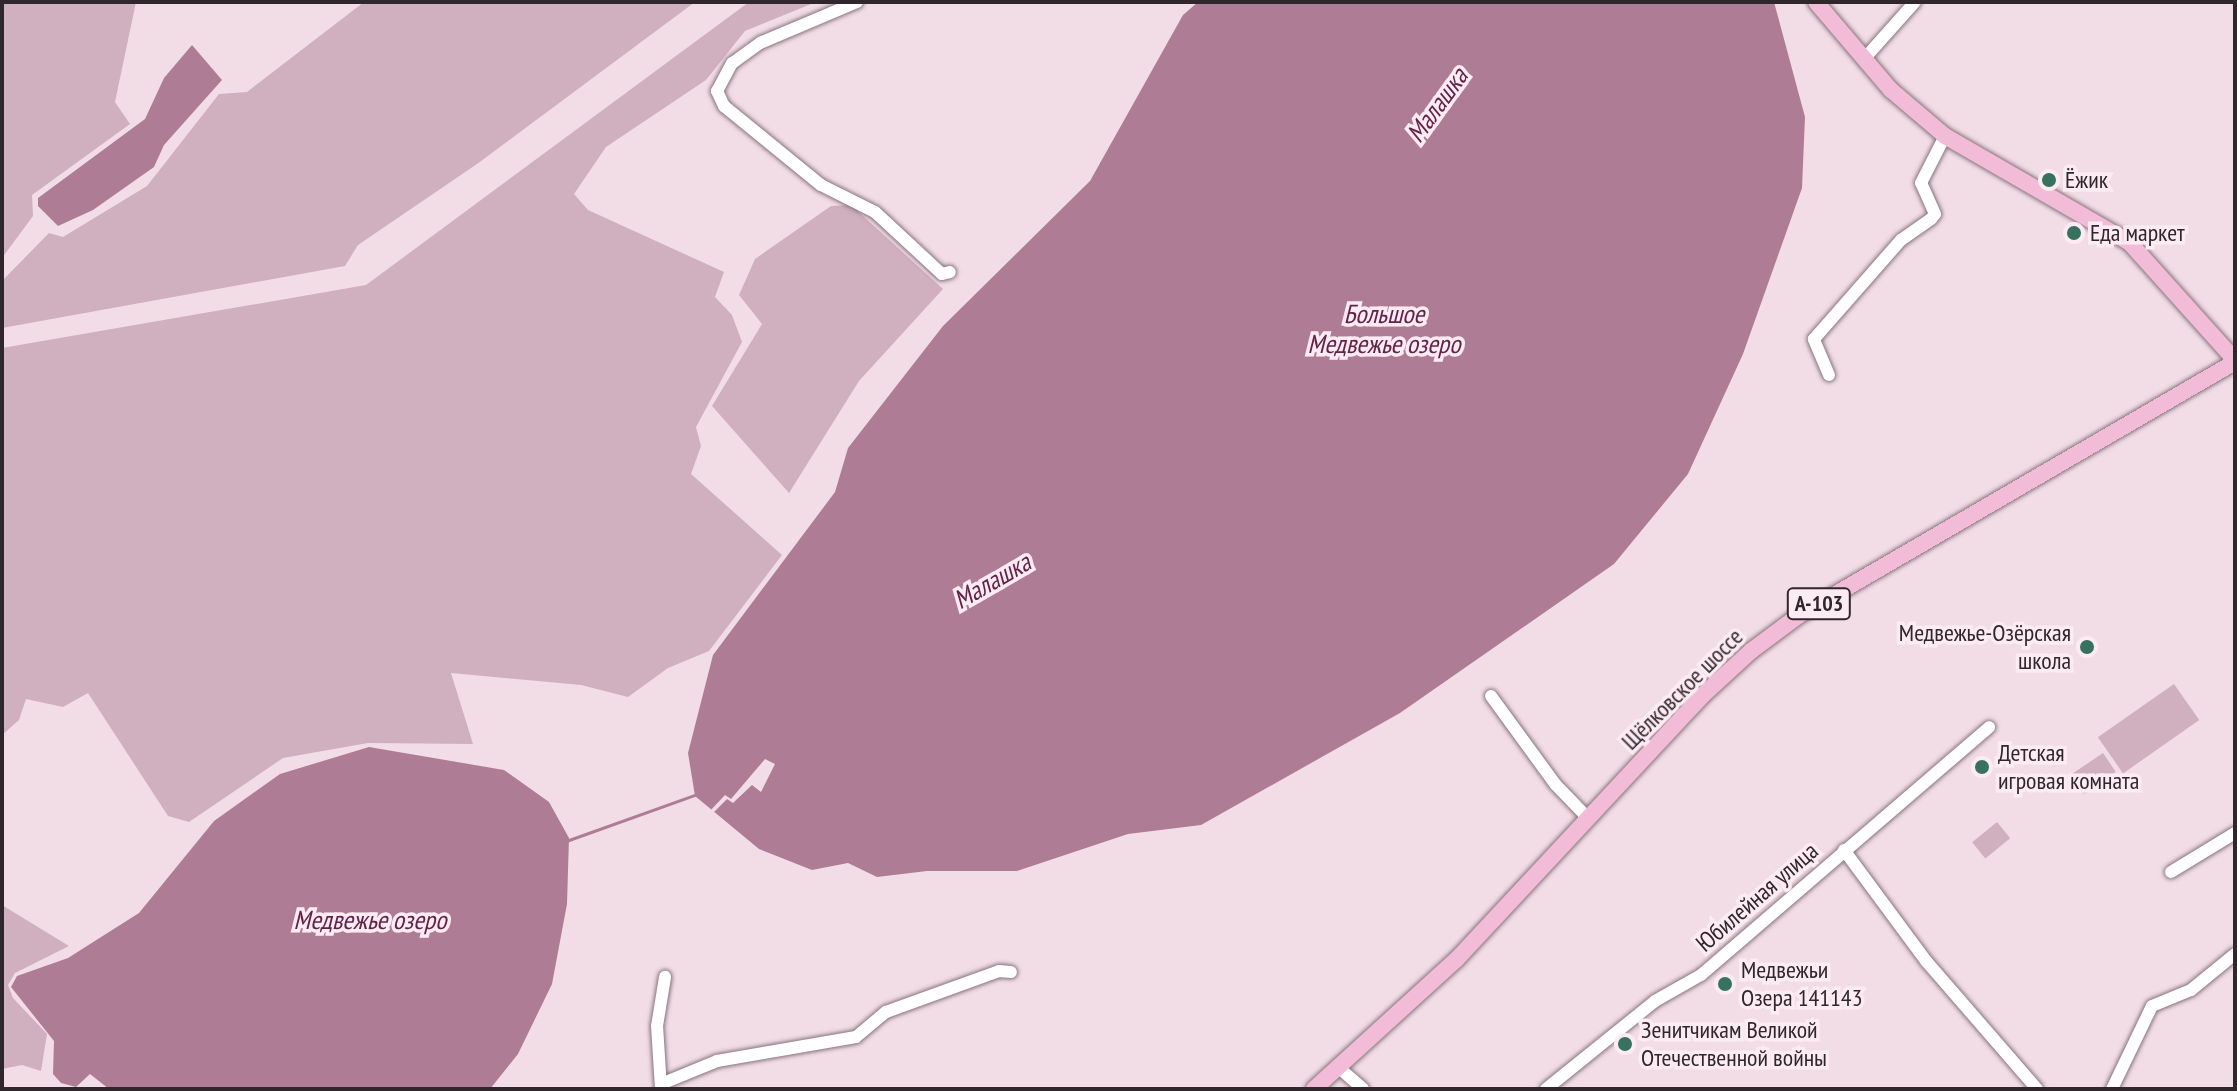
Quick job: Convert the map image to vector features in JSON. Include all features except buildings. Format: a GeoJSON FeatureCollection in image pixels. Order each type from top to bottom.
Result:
{"type":"FeatureCollection","features":[{"type":"Feature","properties":{"kind":"main road"},"geometry":{"type":"LineString","coordinates":[[1816,2],[1864,59],[1945,136],[2130,243],[2235,361]]}},
{"type":"Feature","properties":{"kind":"main road","name":"Щёлковское шоссе"},"geometry":{"type":"LineString","coordinates":[[1314,1089],[1456,960],[1703,695],[1798,616],[2235,361]]}},
{"type":"Feature","properties":{"kind":"street"},"geometry":{"type":"LineString","coordinates":[[857,2],[760,43],[732,63],[717,91],[724,106],[821,185],[875,212],[942,274],[950,272]]}},
{"type":"Feature","properties":{"kind":"street"},"geometry":{"type":"LineString","coordinates":[[1864,59],[1915,2]]}},
{"type":"Feature","properties":{"kind":"street"},"geometry":{"type":"LineString","coordinates":[[1829,375],[1814,339],[1901,240],[1935,214],[1921,183],[1945,136]]}},
{"type":"Feature","properties":{"kind":"street"},"geometry":{"type":"LineString","coordinates":[[1491,696],[1556,785],[1589,819]]}},
{"type":"Feature","properties":{"kind":"street","name":"Юбилейная улица"},"geometry":{"type":"LineString","coordinates":[[1546,1089],[1655,1001],[1701,975],[1989,727]]}},
{"type":"Feature","properties":{"kind":"street"},"geometry":{"type":"LineString","coordinates":[[2171,872],[2235,833]]}},
{"type":"Feature","properties":{"kind":"street"},"geometry":{"type":"LineString","coordinates":[[1844,850],[1927,962],[2037,1089]]}},
{"type":"Feature","properties":{"kind":"street"},"geometry":{"type":"LineString","coordinates":[[2112,1089],[2152,1006],[2191,990],[2235,954]]}},
{"type":"Feature","properties":{"kind":"street"},"geometry":{"type":"LineString","coordinates":[[665,977],[657,1026],[661,1086],[717,1061],[856,1037],[886,1012],[999,971],[1011,972]]}},
{"type":"Feature","properties":{"kind":"street"},"geometry":{"type":"LineString","coordinates":[[1338,1067],[1363,1089]]}},
{"type":"Feature","properties":{"kind":"shaded area"},"geometry":{"type":"Polygon","coordinates":[[[2,2],[136,2],[115,102],[130,124],[32,195],[33,216],[2,258],[2,2]]]}},
{"type":"Feature","properties":{"kind":"shaded area"},"geometry":{"type":"Polygon","coordinates":[[[364,2],[695,2],[477,164],[358,245],[345,266],[2,328],[2,281],[49,233],[63,237],[147,186],[219,94],[247,92],[364,2]]]}},
{"type":"Feature","properties":{"kind":"shaded area"},"geometry":{"type":"Polygon","coordinates":[[[749,2],[816,2],[745,31],[706,80],[606,147],[574,194],[588,210],[724,272],[715,297],[732,315],[742,342],[696,427],[701,446],[691,474],[782,555],[709,651],[668,668],[628,697],[581,685],[451,673],[473,744],[368,743],[283,758],[189,822],[168,816],[88,693],[63,707],[26,699],[19,720],[2,735],[2,348],[366,285],[749,2]]]}},
{"type":"Feature","properties":{"kind":"shaded area"},"geometry":{"type":"Polygon","coordinates":[[[851,205],[943,289],[859,381],[789,493],[712,406],[762,324],[739,295],[755,259],[831,206],[851,205]]]}},
{"type":"Feature","properties":{"kind":"shaded area"},"geometry":{"type":"Polygon","coordinates":[[[2174,684],[2199,720],[2123,773],[2098,737],[2174,684]]]}},
{"type":"Feature","properties":{"kind":"shaded area"},"geometry":{"type":"Polygon","coordinates":[[[2103,753],[2116,772],[2084,794],[2071,775],[2103,753]]]}},
{"type":"Feature","properties":{"kind":"shaded area"},"geometry":{"type":"Polygon","coordinates":[[[1997,822],[2010,838],[1985,858],[1972,842],[1997,822]]]}},
{"type":"Feature","properties":{"kind":"shaded area"},"geometry":{"type":"Polygon","coordinates":[[[2,905],[69,946],[15,973],[8,985],[13,998],[47,1034],[41,1071],[22,1065],[2,1069],[2,905]]]}},
{"type":"Feature","properties":{"kind":"water","name":"Большое Медвежье озеро"},"geometry":{"type":"Polygon","coordinates":[[[1198,2],[1774,2],[1805,117],[1802,188],[1743,354],[1688,474],[1614,564],[1400,713],[1201,825],[1128,834],[1017,871],[927,871],[877,877],[848,863],[812,870],[759,849],[695,796],[688,753],[713,655],[835,492],[848,448],[943,326],[1090,181],[1183,15],[1198,2]]]}},
{"type":"Feature","properties":{"kind":"water"},"geometry":{"type":"Polygon","coordinates":[[[192,45],[222,80],[164,145],[154,167],[93,210],[58,226],[38,206],[38,198],[145,119],[164,78],[192,45]]]}},
{"type":"Feature","properties":{"kind":"water","name":"Медвежье озеро"},"geometry":{"type":"Polygon","coordinates":[[[369,747],[504,770],[549,802],[569,838],[567,904],[552,984],[518,1054],[490,1089],[109,1089],[90,1074],[76,1087],[61,1083],[53,1074],[54,1041],[11,987],[17,976],[68,958],[139,913],[214,821],[280,774],[369,747]]]}},
{"type":"Feature","properties":{"kind":"pier"},"geometry":{"type":"Polygon","coordinates":[[[765,759],[775,764],[761,792],[752,785],[733,803],[727,799],[713,813],[716,819],[703,808],[710,811],[725,795],[731,799],[765,759]]]}},
{"type":"Feature","properties":{"kind":"waterway","name":"Малашка"},"geometry":{"type":"LineString","coordinates":[[566,841],[697,794]]}},
{"type":"Feature","properties":{"kind":"place","name":"Ёжик"},"geometry":{"type":"Point","coordinates":[2049,180]}},
{"type":"Feature","properties":{"kind":"place","name":"Еда маркет"},"geometry":{"type":"Point","coordinates":[2074,233]}},
{"type":"Feature","properties":{"kind":"place","name":"Медвежье-Озёрская школа"},"geometry":{"type":"Point","coordinates":[2087,647]}},
{"type":"Feature","properties":{"kind":"place","name":"Детская игровая комната"},"geometry":{"type":"Point","coordinates":[1982,767]}},
{"type":"Feature","properties":{"kind":"place","name":"Медвежьи Озера 141143"},"geometry":{"type":"Point","coordinates":[1725,984]}},
{"type":"Feature","properties":{"kind":"place","name":"Зенитчикам Великой Отечественной войны"},"geometry":{"type":"Point","coordinates":[1625,1044]}}]}
